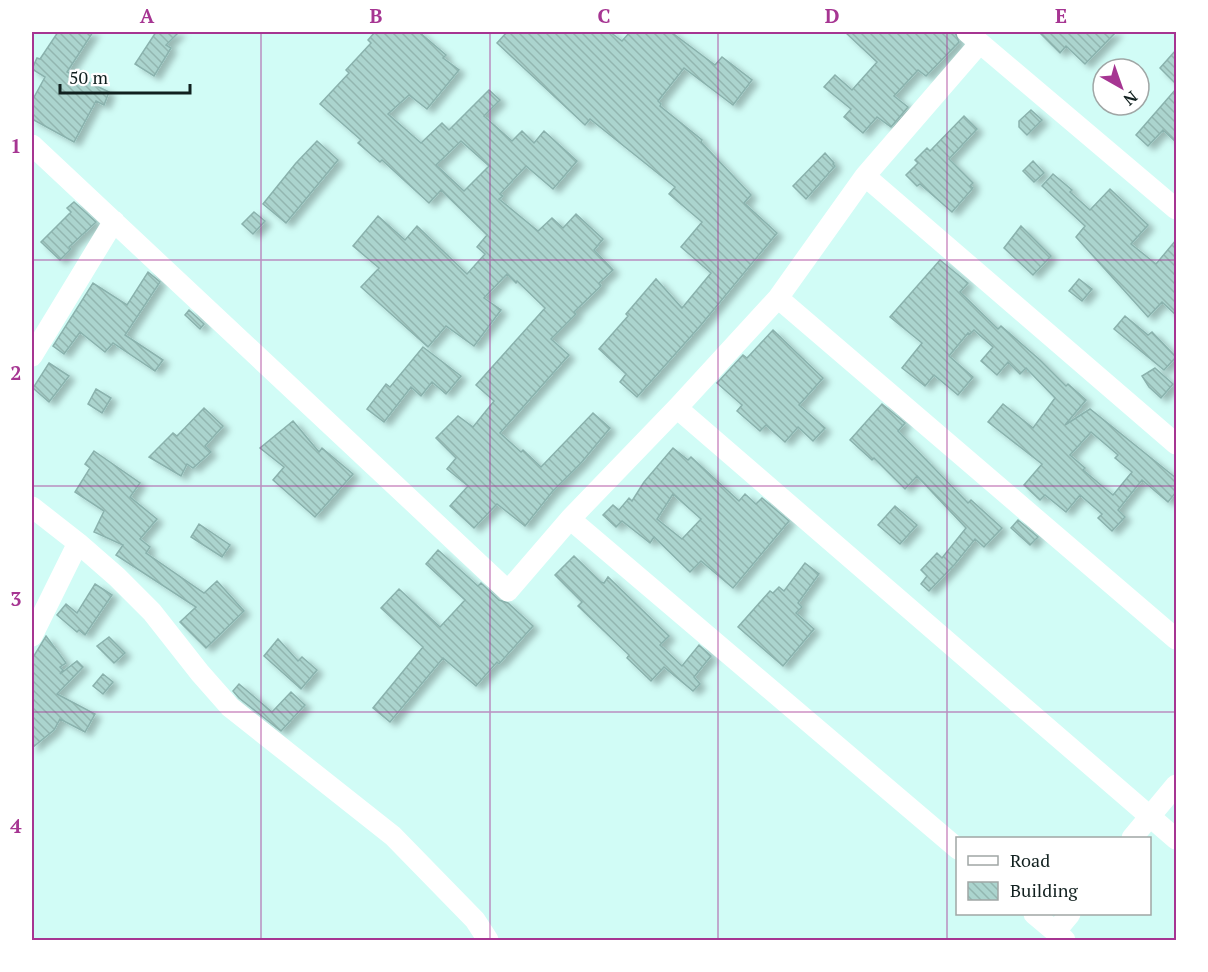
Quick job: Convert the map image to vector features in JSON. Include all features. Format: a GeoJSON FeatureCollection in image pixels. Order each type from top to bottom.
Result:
{"type":"FeatureCollection","features":[{"type":"Feature","properties":{"kind":"street"},"geometry":{"type":"LineString","coordinates":[[32,145],[508,591],[570,519],[677,408],[778,298],[865,176],[973,37],[1176,209]]}},
{"type":"Feature","properties":{"kind":"street"},"geometry":{"type":"LineString","coordinates":[[865,176],[1176,444]]}},
{"type":"Feature","properties":{"kind":"street"},"geometry":{"type":"LineString","coordinates":[[32,356],[114,221]]}},
{"type":"Feature","properties":{"kind":"street"},"geometry":{"type":"LineString","coordinates":[[778,298],[1176,639]]}},
{"type":"Feature","properties":{"kind":"street"},"geometry":{"type":"LineString","coordinates":[[677,408],[1176,839]]}},
{"type":"Feature","properties":{"kind":"street"},"geometry":{"type":"LineString","coordinates":[[32,507],[117,577],[152,612],[200,674],[231,707],[393,836],[475,920],[488,940]]}},
{"type":"Feature","properties":{"kind":"street"},"geometry":{"type":"LineString","coordinates":[[570,519],[956,848]]}},
{"type":"Feature","properties":{"kind":"street"},"geometry":{"type":"LineString","coordinates":[[32,636],[78,543]]}},
{"type":"Feature","properties":{"kind":"street"},"geometry":{"type":"LineString","coordinates":[[1133,837],[1176,784]]}},
{"type":"Feature","properties":{"kind":"street"},"geometry":{"type":"LineString","coordinates":[[1035,915],[1060,936],[1070,915]]}},
{"type":"Feature","properties":{"kind":"building"},"geometry":{"type":"Polygon","coordinates":[[[58,32],[93,32],[67,72],[109,92],[104,105],[96,101],[74,142],[32,119],[32,101],[45,77],[32,69],[37,58],[40,59],[58,32]]]}},
{"type":"Feature","properties":{"kind":"building"},"geometry":{"type":"Polygon","coordinates":[[[156,32],[179,32],[166,45],[171,48],[154,76],[135,64],[156,32]]]}},
{"type":"Feature","properties":{"kind":"building"},"geometry":{"type":"Polygon","coordinates":[[[375,32],[419,32],[446,55],[443,58],[459,70],[427,109],[409,95],[388,114],[421,143],[442,123],[449,130],[489,90],[500,100],[484,116],[512,141],[522,131],[534,143],[544,131],[577,161],[553,189],[526,166],[500,194],[503,196],[499,199],[538,231],[552,218],[563,228],[576,214],[603,239],[594,250],[613,270],[599,283],[601,286],[574,312],[576,314],[551,339],[569,355],[500,433],[541,467],[593,413],[610,428],[581,463],[552,492],[525,526],[497,504],[474,528],[450,506],[468,486],[447,469],[456,458],[436,438],[458,416],[473,427],[494,401],[476,385],[545,308],[507,274],[484,298],[501,310],[474,346],[446,326],[428,347],[361,287],[379,268],[353,246],[378,216],[405,240],[417,226],[467,274],[485,254],[477,247],[487,235],[441,190],[429,203],[382,160],[380,162],[358,143],[361,140],[320,104],[349,73],[346,70],[371,43],[368,40],[375,32]],[[461,141],[436,165],[464,191],[489,166],[461,141]]]}},
{"type":"Feature","properties":{"kind":"building"},"geometry":{"type":"Polygon","coordinates":[[[507,32],[610,32],[622,41],[630,32],[671,32],[715,65],[722,57],[752,80],[733,105],[684,68],[658,101],[660,106],[702,140],[701,142],[751,195],[744,203],[777,233],[701,325],[637,397],[620,382],[626,374],[599,349],[656,279],[682,308],[711,273],[681,247],[702,222],[669,194],[675,187],[590,119],[585,125],[497,43],[507,32]]]}},
{"type":"Feature","properties":{"kind":"building"},"geometry":{"type":"Polygon","coordinates":[[[845,32],[955,32],[959,42],[926,76],[918,70],[894,96],[908,107],[891,127],[877,117],[863,133],[844,117],[851,109],[824,87],[835,75],[852,90],[877,62],[845,32]]]}},
{"type":"Feature","properties":{"kind":"building"},"geometry":{"type":"Polygon","coordinates":[[[1039,32],[1116,32],[1085,64],[1066,46],[1060,53],[1039,32]]]}},
{"type":"Feature","properties":{"kind":"building"},"geometry":{"type":"Polygon","coordinates":[[[1176,50],[1176,84],[1160,68],[1176,50]]]}},
{"type":"Feature","properties":{"kind":"building"},"geometry":{"type":"Polygon","coordinates":[[[1176,89],[1176,142],[1163,130],[1148,146],[1136,135],[1176,89]]]}},
{"type":"Feature","properties":{"kind":"building"},"geometry":{"type":"Polygon","coordinates":[[[1031,110],[1042,120],[1027,135],[1019,127],[1019,121],[1031,110]]]}},
{"type":"Feature","properties":{"kind":"building"},"geometry":{"type":"Polygon","coordinates":[[[964,116],[977,129],[949,159],[973,183],[970,186],[973,188],[952,212],[906,175],[918,163],[915,160],[927,148],[930,151],[964,116]]]}},
{"type":"Feature","properties":{"kind":"building"},"geometry":{"type":"Polygon","coordinates":[[[317,141],[338,160],[286,223],[263,204],[317,141]]]}},
{"type":"Feature","properties":{"kind":"building"},"geometry":{"type":"Polygon","coordinates":[[[825,153],[835,166],[806,199],[793,186],[825,153]]]}},
{"type":"Feature","properties":{"kind":"building"},"geometry":{"type":"Polygon","coordinates":[[[1033,161],[1044,173],[1034,182],[1023,171],[1033,161]]]}},
{"type":"Feature","properties":{"kind":"building"},"geometry":{"type":"Polygon","coordinates":[[[1053,174],[1090,210],[1110,189],[1148,225],[1131,244],[1156,264],[1176,240],[1176,315],[1162,302],[1148,317],[1076,237],[1085,226],[1042,186],[1053,174]]]}},
{"type":"Feature","properties":{"kind":"building"},"geometry":{"type":"Polygon","coordinates":[[[74,202],[96,222],[69,247],[71,249],[60,260],[41,242],[71,212],[67,208],[74,202]]]}},
{"type":"Feature","properties":{"kind":"building"},"geometry":{"type":"Polygon","coordinates":[[[254,212],[265,221],[253,234],[242,224],[254,212]]]}},
{"type":"Feature","properties":{"kind":"building"},"geometry":{"type":"Polygon","coordinates":[[[1021,226],[1051,256],[1033,275],[1004,248],[1021,226]]]}},
{"type":"Feature","properties":{"kind":"building"},"geometry":{"type":"Polygon","coordinates":[[[940,260],[968,283],[960,292],[998,329],[1001,326],[1066,386],[1068,384],[1086,400],[1065,425],[1090,409],[1176,478],[1176,492],[1168,502],[1142,480],[1118,510],[1125,517],[1112,531],[1098,518],[1102,514],[1080,495],[1066,512],[1045,495],[1040,500],[1024,485],[1042,464],[988,422],[1003,404],[1033,428],[1055,398],[1026,368],[1020,374],[1008,362],[997,375],[981,361],[993,347],[974,330],[968,333],[949,356],[973,377],[958,395],[934,375],[925,386],[902,368],[922,343],[890,317],[940,260]],[[1091,432],[1070,455],[1085,468],[1083,470],[1113,495],[1132,472],[1115,458],[1118,455],[1091,432]]]}},
{"type":"Feature","properties":{"kind":"building"},"geometry":{"type":"Polygon","coordinates":[[[148,272],[160,282],[125,335],[163,360],[155,371],[113,343],[105,352],[80,332],[64,354],[53,346],[93,283],[127,305],[148,272]]]}},
{"type":"Feature","properties":{"kind":"building"},"geometry":{"type":"Polygon","coordinates":[[[1079,279],[1092,289],[1082,301],[1069,291],[1079,279]]]}},
{"type":"Feature","properties":{"kind":"building"},"geometry":{"type":"Polygon","coordinates":[[[189,310],[204,324],[200,329],[185,315],[189,310]]]}},
{"type":"Feature","properties":{"kind":"building"},"geometry":{"type":"Polygon","coordinates":[[[1125,316],[1148,335],[1152,332],[1176,357],[1164,370],[1114,329],[1125,316]]]}},
{"type":"Feature","properties":{"kind":"building"},"geometry":{"type":"Polygon","coordinates":[[[773,330],[823,378],[799,405],[825,428],[813,441],[798,427],[785,442],[766,425],[760,431],[737,411],[742,405],[717,383],[743,355],[747,358],[773,330]]]}},
{"type":"Feature","properties":{"kind":"building"},"geometry":{"type":"Polygon","coordinates":[[[423,347],[461,376],[446,394],[432,382],[421,396],[411,387],[384,422],[367,409],[386,384],[390,387],[423,347]]]}},
{"type":"Feature","properties":{"kind":"building"},"geometry":{"type":"Polygon","coordinates":[[[49,363],[69,376],[49,402],[33,388],[49,363]]]}},
{"type":"Feature","properties":{"kind":"building"},"geometry":{"type":"Polygon","coordinates":[[[1155,368],[1173,384],[1161,398],[1149,387],[1142,376],[1155,368]]]}},
{"type":"Feature","properties":{"kind":"building"},"geometry":{"type":"Polygon","coordinates":[[[96,389],[111,398],[102,413],[88,404],[96,389]]]}},
{"type":"Feature","properties":{"kind":"building"},"geometry":{"type":"Polygon","coordinates":[[[882,404],[905,423],[898,431],[968,503],[971,500],[1002,528],[984,547],[975,539],[929,591],[921,584],[927,576],[921,570],[937,553],[942,558],[966,528],[917,476],[905,489],[874,458],[872,460],[850,440],[882,404]]]}},
{"type":"Feature","properties":{"kind":"building"},"geometry":{"type":"Polygon","coordinates":[[[204,408],[223,426],[205,446],[211,452],[193,468],[187,464],[181,476],[149,457],[173,433],[177,436],[204,408]]]}},
{"type":"Feature","properties":{"kind":"building"},"geometry":{"type":"Polygon","coordinates":[[[293,421],[319,452],[322,448],[353,474],[315,517],[273,480],[284,467],[260,448],[293,421]]]}},
{"type":"Feature","properties":{"kind":"building"},"geometry":{"type":"Polygon","coordinates":[[[673,448],[688,460],[691,457],[739,501],[745,494],[756,504],[762,498],[789,521],[733,588],[701,561],[690,572],[654,537],[650,543],[622,521],[616,527],[603,515],[613,505],[619,510],[629,498],[632,501],[644,482],[673,448]],[[673,494],[657,519],[682,539],[701,519],[673,494]]]}},
{"type":"Feature","properties":{"kind":"building"},"geometry":{"type":"Polygon","coordinates":[[[94,451],[140,483],[130,497],[157,519],[140,539],[150,547],[146,553],[204,593],[217,581],[244,611],[206,648],[180,622],[196,607],[116,555],[123,545],[94,532],[104,511],[75,492],[90,468],[85,464],[94,451]]]}},
{"type":"Feature","properties":{"kind":"building"},"geometry":{"type":"Polygon","coordinates":[[[895,506],[917,525],[900,544],[878,525],[895,506]]]}},
{"type":"Feature","properties":{"kind":"building"},"geometry":{"type":"Polygon","coordinates":[[[1018,520],[1038,537],[1030,545],[1011,528],[1018,520]]]}},
{"type":"Feature","properties":{"kind":"building"},"geometry":{"type":"Polygon","coordinates":[[[199,524],[230,545],[222,557],[191,537],[199,524]]]}},
{"type":"Feature","properties":{"kind":"building"},"geometry":{"type":"Polygon","coordinates":[[[438,550],[478,586],[481,583],[533,626],[476,686],[443,658],[390,722],[373,708],[423,647],[381,608],[399,589],[440,627],[465,600],[426,564],[438,550]]]}},
{"type":"Feature","properties":{"kind":"building"},"geometry":{"type":"Polygon","coordinates":[[[574,556],[601,582],[604,583],[608,577],[669,636],[660,645],[682,666],[699,645],[711,656],[694,677],[700,684],[693,691],[664,667],[651,681],[627,658],[629,655],[578,606],[582,602],[555,575],[574,556]]]}},
{"type":"Feature","properties":{"kind":"building"},"geometry":{"type":"Polygon","coordinates":[[[805,563],[819,574],[798,603],[802,607],[796,613],[814,629],[783,666],[738,627],[770,591],[773,593],[779,587],[784,591],[805,563]]]}},
{"type":"Feature","properties":{"kind":"building"},"geometry":{"type":"Polygon","coordinates":[[[95,584],[112,595],[85,635],[79,630],[77,632],[57,615],[66,604],[77,613],[95,584]]]}},
{"type":"Feature","properties":{"kind":"building"},"geometry":{"type":"Polygon","coordinates":[[[46,636],[66,663],[60,667],[63,670],[60,674],[77,661],[83,667],[57,694],[95,714],[85,732],[60,719],[54,730],[32,748],[32,659],[46,636]]]}},
{"type":"Feature","properties":{"kind":"building"},"geometry":{"type":"Polygon","coordinates":[[[109,637],[125,653],[114,663],[97,646],[109,637]]]}},
{"type":"Feature","properties":{"kind":"building"},"geometry":{"type":"Polygon","coordinates":[[[278,639],[298,661],[302,657],[317,670],[301,689],[264,656],[278,639]]]}},
{"type":"Feature","properties":{"kind":"building"},"geometry":{"type":"Polygon","coordinates":[[[103,674],[113,682],[103,694],[93,686],[103,674]]]}},
{"type":"Feature","properties":{"kind":"building"},"geometry":{"type":"Polygon","coordinates":[[[239,684],[272,712],[291,692],[305,705],[281,731],[239,698],[233,691],[239,684]]]}}]}
